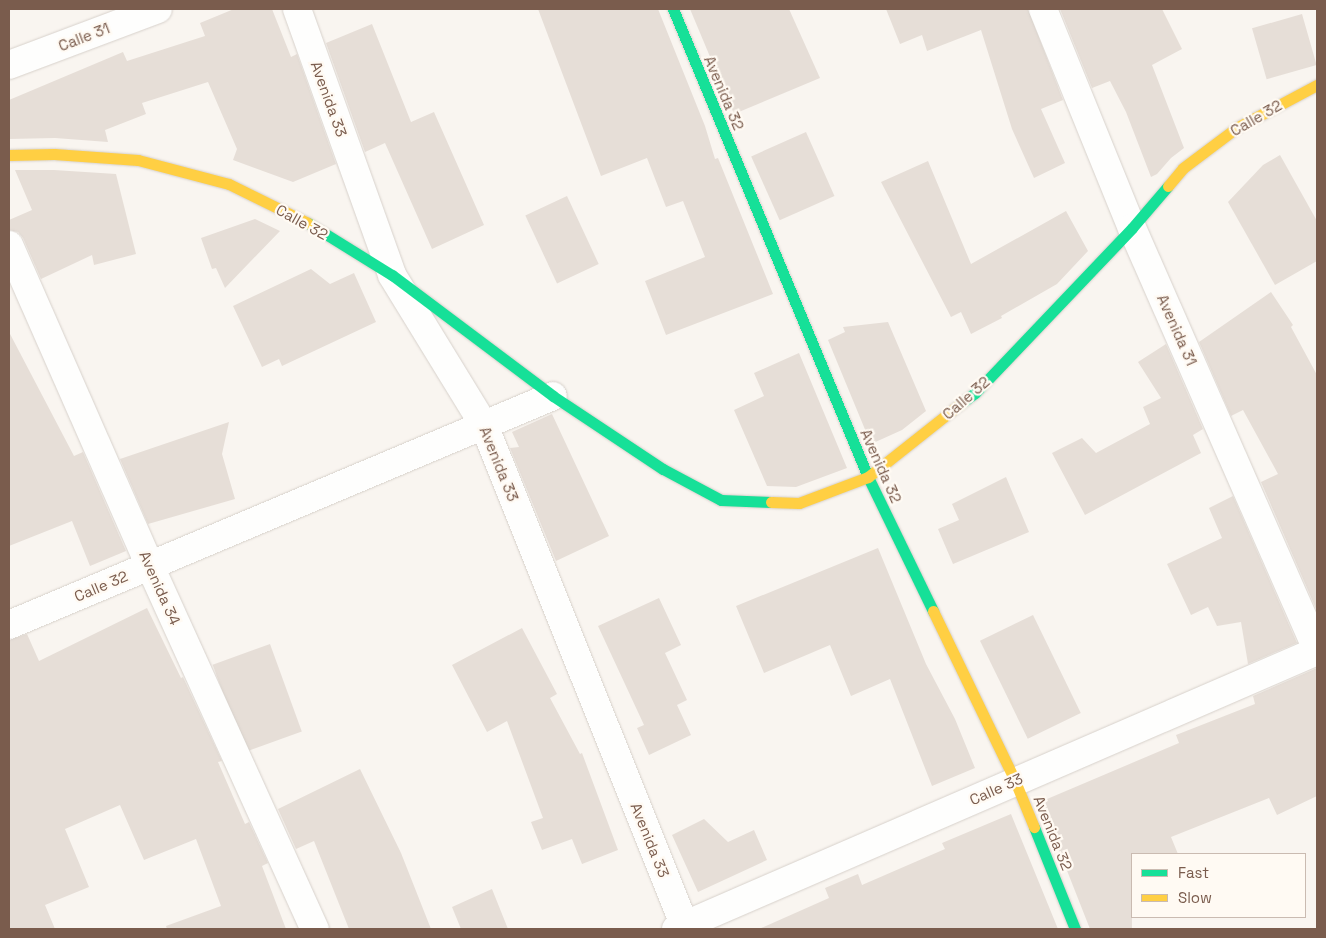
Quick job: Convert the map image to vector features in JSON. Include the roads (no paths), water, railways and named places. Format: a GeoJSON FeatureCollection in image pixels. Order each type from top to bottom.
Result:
{"type":"FeatureCollection","features":[{"type":"Feature","properties":{"kind":"main road","name":"Avenida 32"},"geometry":{"type":"LineString","coordinates":[[673,9],[868,477],[1015,781],[1075,929]]}},
{"type":"Feature","properties":{"kind":"main road","name":"Calle 32"},"geometry":{"type":"LineString","coordinates":[[9,155],[54,154],[138,160],[229,184],[299,218],[392,274],[553,396],[664,469],[721,500],[798,503],[868,477],[975,393],[1132,228],[1183,168],[1236,128],[1317,85]]}},
{"type":"Feature","properties":{"kind":"street","name":"Calle 31"},"geometry":{"type":"LineString","coordinates":[[9,65],[158,9]]}},
{"type":"Feature","properties":{"kind":"street","name":"Avenida 33"},"geometry":{"type":"LineString","coordinates":[[297,9],[392,274],[484,425],[682,928]]}},
{"type":"Feature","properties":{"kind":"street","name":"Avenida 31"},"geometry":{"type":"LineString","coordinates":[[1043,9],[1132,228],[1317,650]]}},
{"type":"Feature","properties":{"kind":"street","name":"Avenida 34"},"geometry":{"type":"LineString","coordinates":[[9,245],[150,566],[315,929]]}},
{"type":"Feature","properties":{"kind":"street","name":"Calle 32"},"geometry":{"type":"LineString","coordinates":[[9,625],[553,396]]}},
{"type":"Feature","properties":{"kind":"street","name":"Calle 33"},"geometry":{"type":"LineString","coordinates":[[682,928],[1317,650]]}}]}
